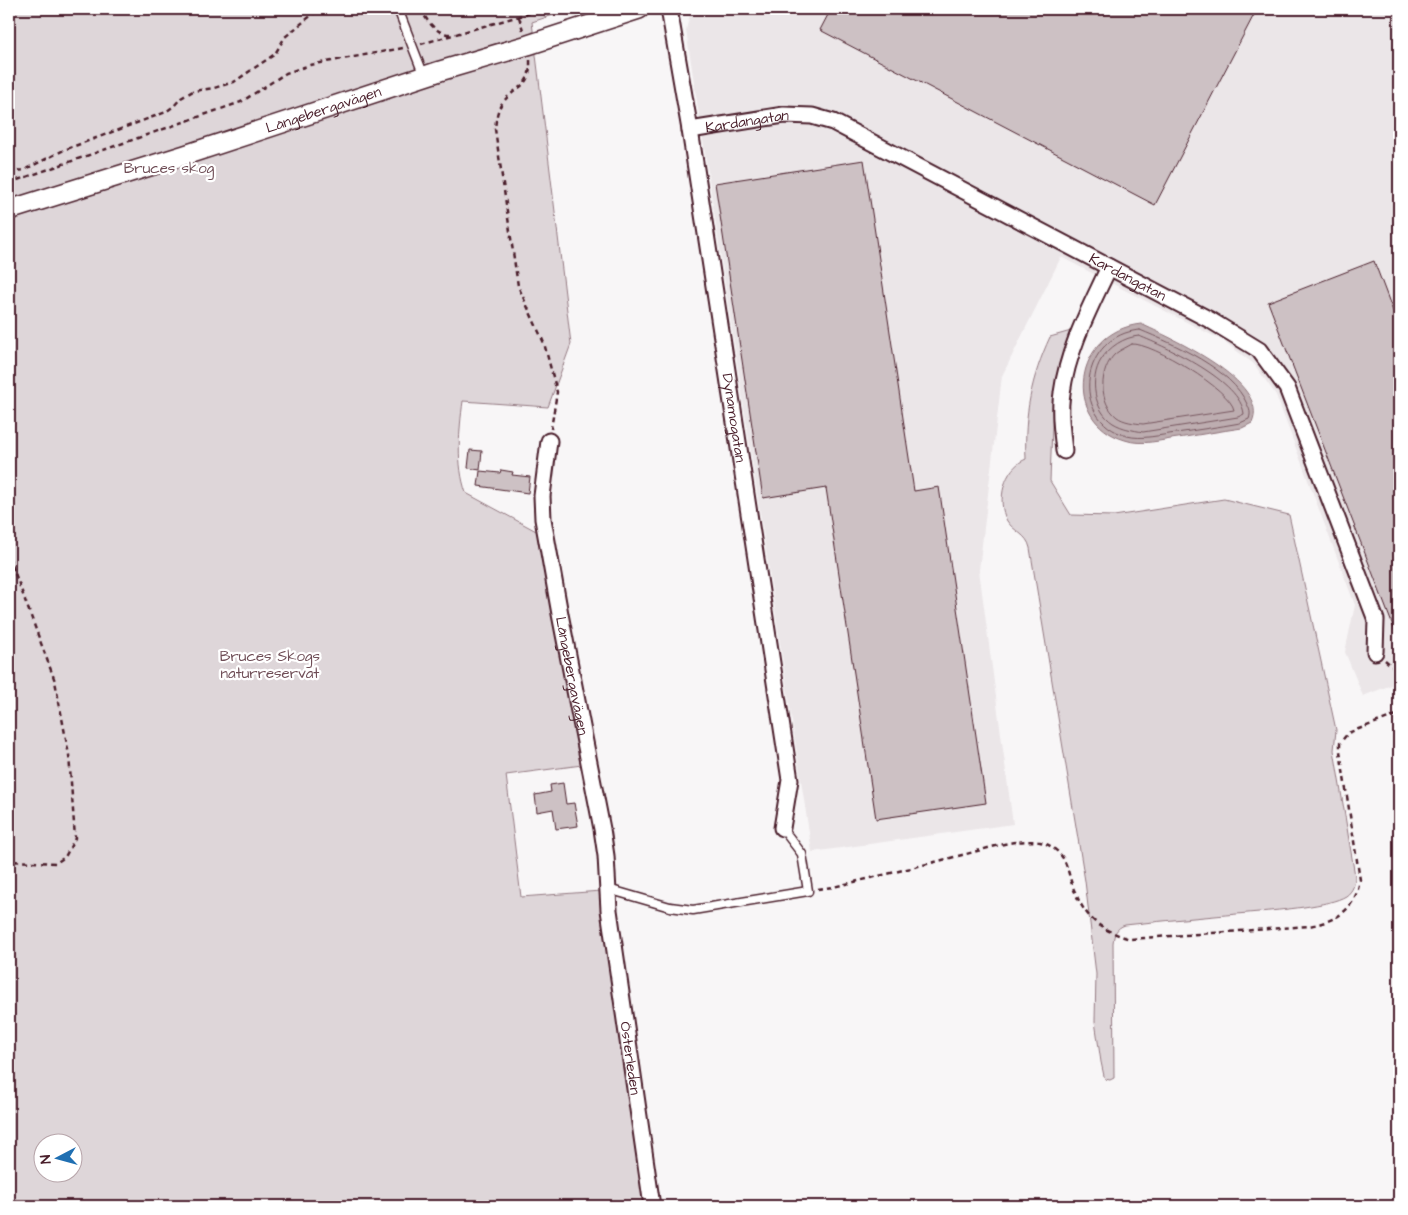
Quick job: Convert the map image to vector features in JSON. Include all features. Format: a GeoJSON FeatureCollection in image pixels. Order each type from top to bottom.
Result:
{"type":"FeatureCollection","features":[{"type":"Feature","properties":{"kind":"street","name":"Långebergavägen"},"geometry":{"type":"LineString","coordinates":[[9,210],[175,158],[424,76],[639,9]]}},
{"type":"Feature","properties":{"kind":"street","name":"Dynamogatan"},"geometry":{"type":"LineString","coordinates":[[669,9],[690,130],[790,780],[782,828]]}},
{"type":"Feature","properties":{"kind":"street","name":"Kardangatan"},"geometry":{"type":"LineString","coordinates":[[690,130],[784,115],[812,116],[833,122],[1109,267],[1259,350],[1287,388],[1376,620],[1375,652]]}},
{"type":"Feature","properties":{"kind":"street"},"geometry":{"type":"LineString","coordinates":[[1064,450],[1060,417],[1062,393],[1073,345],[1109,267]]}},
{"type":"Feature","properties":{"kind":"street","name":"Långebergavägen"},"geometry":{"type":"LineString","coordinates":[[549,441],[543,484],[542,510],[560,614],[599,811],[606,856],[609,910]]}},
{"type":"Feature","properties":{"kind":"street","name":"Österleden"},"geometry":{"type":"LineString","coordinates":[[609,910],[652,1206]]}},
{"type":"Feature","properties":{"kind":"lane"},"geometry":{"type":"LineString","coordinates":[[398,9],[424,76]]}},
{"type":"Feature","properties":{"kind":"lane"},"geometry":{"type":"LineString","coordinates":[[608,889],[670,907],[693,910],[808,891],[802,854],[782,828]]}},
{"type":"Feature","properties":{"kind":"path"},"geometry":{"type":"LineString","coordinates":[[9,172],[24,170],[64,150],[166,112],[192,91],[214,88],[234,82],[275,54],[285,37],[319,9]]}},
{"type":"Feature","properties":{"kind":"path"},"geometry":{"type":"LineString","coordinates":[[420,9],[433,27],[446,34],[454,34]]}},
{"type":"Feature","properties":{"kind":"path"},"geometry":{"type":"LineString","coordinates":[[9,183],[241,102],[286,73],[294,70],[310,65],[413,47],[544,9]]}},
{"type":"Feature","properties":{"kind":"path"},"geometry":{"type":"LineString","coordinates":[[519,17],[528,45],[531,68],[528,78],[519,89],[504,101],[496,119],[495,129],[518,286],[544,344],[558,392],[549,441]]}},
{"type":"Feature","properties":{"kind":"path"},"geometry":{"type":"LineString","coordinates":[[9,557],[56,681],[69,755],[75,838],[65,857],[56,863],[9,861]]}},
{"type":"Feature","properties":{"kind":"path"},"geometry":{"type":"LineString","coordinates":[[1375,652],[1399,672]]}},
{"type":"Feature","properties":{"kind":"path"},"geometry":{"type":"LineString","coordinates":[[808,891],[833,887],[1006,844],[1040,842],[1057,850],[1063,859],[1083,908],[1095,922],[1104,929],[1130,939],[1320,924],[1333,920],[1348,908],[1358,892],[1360,880],[1340,743],[1348,733],[1399,714]]}},
{"type":"Feature","properties":{"kind":"shaded area"},"geometry":{"type":"Polygon","coordinates":[[[700,9],[1399,9],[1399,682],[1363,696],[1345,652],[1355,605],[1276,395],[1254,364],[1225,342],[1061,257],[1002,376],[979,570],[1013,824],[812,852],[686,30],[690,14],[700,9]]]}},
{"type":"Feature","properties":{"kind":"green space","name":"Bruces Skogs naturreservat"},"geometry":{"type":"Polygon","coordinates":[[[9,9],[571,9],[532,22],[571,344],[548,407],[463,401],[460,459],[466,493],[538,532],[582,765],[506,775],[521,897],[601,891],[650,1206],[9,1206],[9,9]]]}},
{"type":"Feature","properties":{"kind":"green space"},"geometry":{"type":"Polygon","coordinates":[[[1071,331],[1053,398],[1050,481],[1071,515],[1114,516],[1224,499],[1289,515],[1336,730],[1334,750],[1355,876],[1353,887],[1346,896],[1328,902],[1279,910],[1125,925],[1119,928],[1113,943],[1114,1078],[1110,1080],[1105,1079],[1101,1062],[1095,1021],[1096,974],[1085,881],[1030,548],[1026,539],[1007,521],[1002,504],[1002,495],[1007,477],[1018,463],[1026,459],[1026,427],[1030,397],[1043,352],[1050,337],[1071,331]]]}},
{"type":"Feature","properties":{"kind":"water"},"geometry":{"type":"Polygon","coordinates":[[[1141,324],[1193,350],[1233,377],[1247,392],[1254,408],[1252,423],[1242,428],[1145,443],[1131,442],[1105,430],[1091,415],[1084,397],[1084,378],[1090,359],[1101,342],[1118,330],[1141,324]]]}},
{"type":"Feature","properties":{"kind":"building"},"geometry":{"type":"Polygon","coordinates":[[[831,9],[1257,9],[1155,205],[820,30],[831,9]]]}},
{"type":"Feature","properties":{"kind":"building"},"geometry":{"type":"Polygon","coordinates":[[[864,160],[914,491],[939,487],[986,803],[876,819],[826,488],[763,498],[715,183],[864,160]]]}},
{"type":"Feature","properties":{"kind":"building"},"geometry":{"type":"Polygon","coordinates":[[[1374,261],[1399,327],[1398,639],[1268,302],[1374,261]]]}},
{"type":"Feature","properties":{"kind":"building"},"geometry":{"type":"Polygon","coordinates":[[[470,450],[482,451],[480,470],[468,468],[470,450]]]}},
{"type":"Feature","properties":{"kind":"building"},"geometry":{"type":"Polygon","coordinates":[[[501,470],[513,472],[512,475],[530,477],[528,493],[478,486],[480,471],[500,473],[501,470]]]}},
{"type":"Feature","properties":{"kind":"building"},"geometry":{"type":"Polygon","coordinates":[[[563,783],[566,804],[574,803],[578,826],[556,829],[553,809],[537,812],[535,795],[551,792],[550,785],[563,783]]]}},
{"type":"Feature","properties":{"kind":"park label","name":"Bruces skog"},"geometry":{"type":"Point","coordinates":[169,168]}}]}
